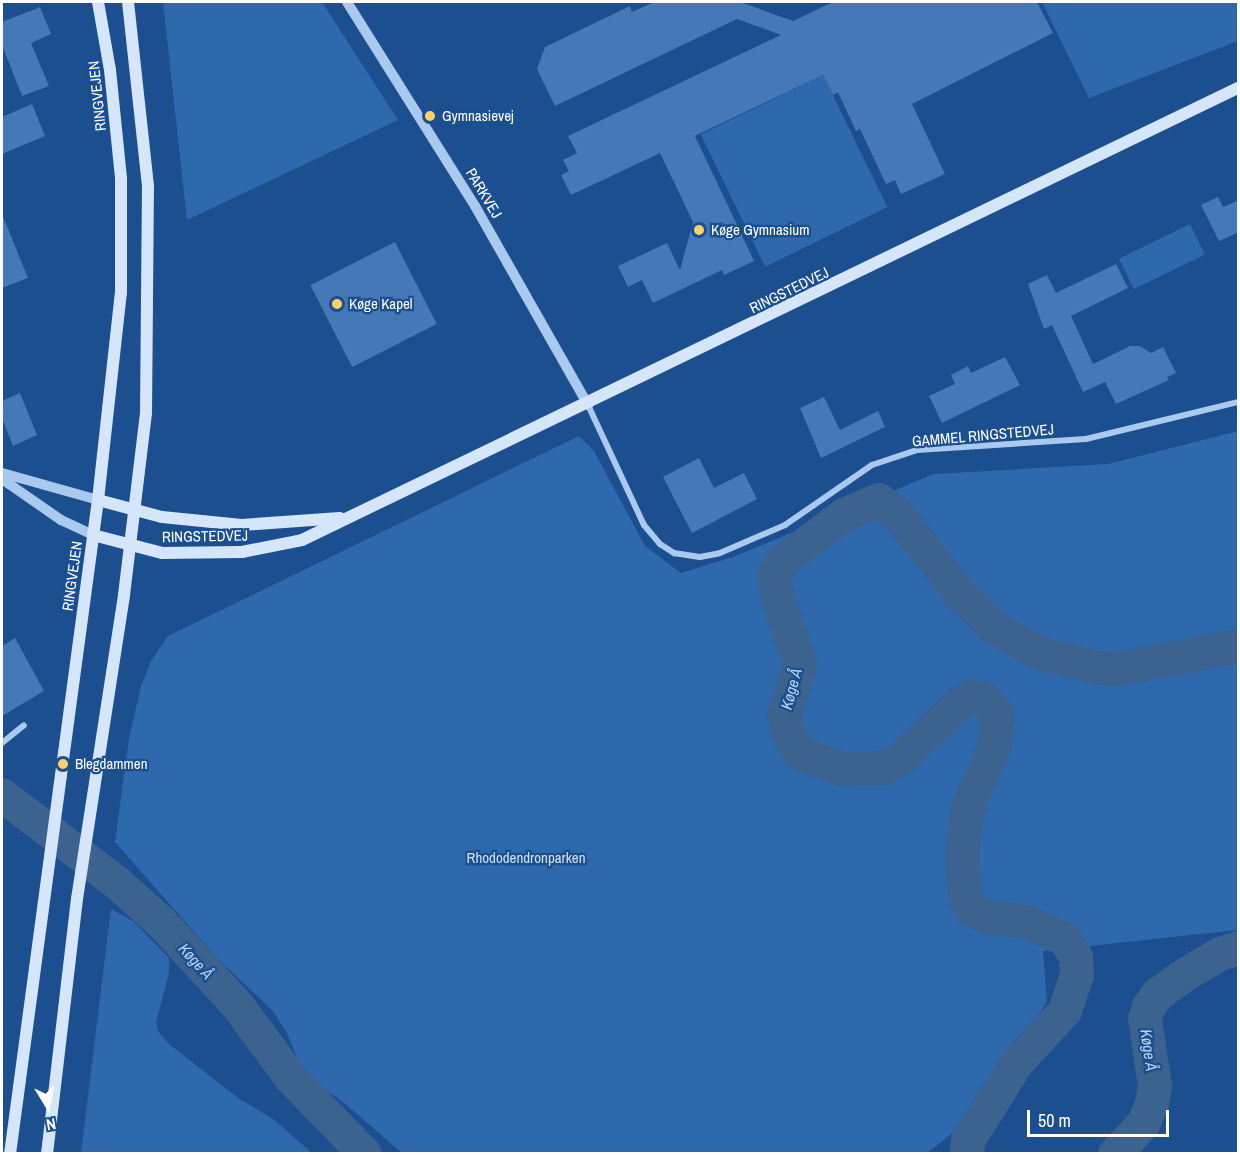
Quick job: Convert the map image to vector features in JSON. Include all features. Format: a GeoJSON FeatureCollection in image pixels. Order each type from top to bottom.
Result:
{"type":"FeatureCollection","features":[{"type":"Feature","properties":{"kind":"main road","name":"RINGVEJEN"},"geometry":{"type":"LineString","coordinates":[[10,1154],[98,500],[121,293],[121,178],[110,70],[98,2]]}},
{"type":"Feature","properties":{"kind":"main road"},"geometry":{"type":"LineString","coordinates":[[47,1154],[77,899],[130,547],[146,414],[148,186],[128,2]]}},
{"type":"Feature","properties":{"kind":"main road","name":"RINGSTEDVEJ"},"geometry":{"type":"LineString","coordinates":[[93,535],[130,547],[162,553],[242,552],[302,540],[588,405],[1239,88]]}},
{"type":"Feature","properties":{"kind":"main road","name":"RINGSTEDVEJ"},"geometry":{"type":"LineString","coordinates":[[98,500],[134,511],[242,525],[350,516]]}},
{"type":"Feature","properties":{"kind":"street","name":"PARKVEJ"},"geometry":{"type":"LineString","coordinates":[[347,2],[475,206],[588,405]]}},
{"type":"Feature","properties":{"kind":"street","name":"GAMMEL RINGSTEDVEJ"},"geometry":{"type":"LineString","coordinates":[[588,405],[644,525],[660,544],[674,553],[700,557],[720,553],[785,525],[872,465],[917,450],[1086,439],[1239,402]]}},
{"type":"Feature","properties":{"kind":"street"},"geometry":{"type":"LineString","coordinates":[[2,473],[98,500]]}},
{"type":"Feature","properties":{"kind":"street"},"geometry":{"type":"LineString","coordinates":[[2,479],[61,520],[93,535]]}},
{"type":"Feature","properties":{"kind":"street"},"geometry":{"type":"LineString","coordinates":[[2,743],[24,725]]}},
{"type":"Feature","properties":{"kind":"green space"},"geometry":{"type":"Polygon","coordinates":[[[163,2],[322,2],[398,120],[187,220],[163,2]]]}},
{"type":"Feature","properties":{"kind":"green space"},"geometry":{"type":"Polygon","coordinates":[[[1042,2],[1238,2],[1238,41],[1089,98],[1042,2]]]}},
{"type":"Feature","properties":{"kind":"green space"},"geometry":{"type":"Polygon","coordinates":[[[823,75],[887,207],[765,267],[701,135],[823,75]]]}},
{"type":"Feature","properties":{"kind":"green space"},"geometry":{"type":"Polygon","coordinates":[[[1190,224],[1205,255],[1134,289],[1119,259],[1190,224]]]}},
{"type":"Feature","properties":{"kind":"green space","name":"Rhododendronparken"},"geometry":{"type":"Polygon","coordinates":[[[1238,431],[1238,930],[1043,951],[1047,1002],[959,1128],[927,1153],[402,1153],[342,1101],[315,1083],[300,1065],[287,1033],[273,1011],[218,959],[115,842],[129,738],[141,686],[151,661],[168,636],[579,436],[594,451],[645,546],[681,573],[733,557],[934,474],[1108,464],[1238,431]]]}},
{"type":"Feature","properties":{"kind":"green space"},"geometry":{"type":"Polygon","coordinates":[[[111,909],[133,921],[169,958],[169,973],[156,1022],[158,1031],[169,1044],[238,1098],[273,1119],[312,1153],[81,1153],[111,909]]]}},
{"type":"Feature","properties":{"kind":"building"},"geometry":{"type":"Polygon","coordinates":[[[654,2],[740,2],[793,21],[833,2],[1037,2],[1053,33],[912,104],[945,174],[901,194],[895,180],[886,184],[860,129],[856,131],[838,92],[833,95],[823,75],[695,136],[754,261],[724,275],[722,270],[653,303],[642,280],[628,287],[618,266],[667,243],[680,270],[693,222],[660,153],[571,195],[561,175],[569,171],[563,160],[577,153],[568,136],[781,35],[737,19],[555,106],[537,69],[545,47],[630,6],[632,12],[654,2]]]}},
{"type":"Feature","properties":{"kind":"building"},"geometry":{"type":"Polygon","coordinates":[[[40,7],[51,34],[31,43],[49,86],[22,96],[2,45],[2,22],[40,7]]]}},
{"type":"Feature","properties":{"kind":"building"},"geometry":{"type":"Polygon","coordinates":[[[32,104],[45,136],[2,154],[2,117],[32,104]]]}},
{"type":"Feature","properties":{"kind":"building"},"geometry":{"type":"Polygon","coordinates":[[[1218,197],[1223,207],[1239,200],[1239,232],[1219,241],[1201,205],[1218,197]]]}},
{"type":"Feature","properties":{"kind":"building"},"geometry":{"type":"Polygon","coordinates":[[[2,214],[28,278],[2,288],[2,214]]]}},
{"type":"Feature","properties":{"kind":"building","name":"Køge Kapel"},"geometry":{"type":"Polygon","coordinates":[[[395,242],[437,324],[352,367],[310,285],[395,242]]]}},
{"type":"Feature","properties":{"kind":"building"},"geometry":{"type":"Polygon","coordinates":[[[1116,264],[1128,288],[1071,316],[1093,364],[1130,346],[1140,346],[1151,353],[1163,347],[1176,373],[1167,377],[1169,380],[1116,404],[1105,382],[1083,392],[1052,325],[1044,329],[1028,284],[1047,275],[1056,293],[1116,264]]]}},
{"type":"Feature","properties":{"kind":"building"},"geometry":{"type":"Polygon","coordinates":[[[1005,357],[1020,385],[942,423],[929,396],[955,384],[951,375],[968,366],[971,373],[1005,357]]]}},
{"type":"Feature","properties":{"kind":"building"},"geometry":{"type":"Polygon","coordinates":[[[20,393],[37,435],[13,446],[2,418],[2,401],[20,393]]]}},
{"type":"Feature","properties":{"kind":"building"},"geometry":{"type":"Polygon","coordinates":[[[824,397],[840,430],[878,411],[885,427],[821,458],[800,408],[824,397]]]}},
{"type":"Feature","properties":{"kind":"building"},"geometry":{"type":"Polygon","coordinates":[[[699,458],[714,488],[744,473],[757,499],[692,533],[663,477],[699,458]]]}},
{"type":"Feature","properties":{"kind":"building"},"geometry":{"type":"Polygon","coordinates":[[[15,638],[44,691],[2,716],[2,646],[15,638]]]}},
{"type":"Feature","properties":{"kind":"waterway","name":"Køge Å"},"geometry":{"type":"LineString","coordinates":[[967,1154],[968,1141],[1017,1063],[1065,1011],[1077,975],[1076,957],[1065,939],[1027,922],[987,917],[972,910],[965,896],[962,854],[968,807],[994,748],[998,715],[985,699],[972,697],[960,703],[900,760],[882,768],[843,769],[801,754],[792,742],[784,717],[800,666],[777,593],[774,577],[779,564],[844,515],[879,500],[900,517],[961,595],[994,627],[1036,652],[1098,668],[1119,669],[1238,646]]}},
{"type":"Feature","properties":{"kind":"waterway","name":"Køge Å"},"geometry":{"type":"LineString","coordinates":[[2,795],[117,883],[161,922],[238,1006],[291,1078],[365,1154]]}},
{"type":"Feature","properties":{"kind":"waterway","name":"Køge Å"},"geometry":{"type":"LineString","coordinates":[[1115,1154],[1144,1123],[1152,1103],[1155,1086],[1145,1019],[1149,1007],[1157,995],[1183,976],[1220,954],[1238,948]]}},
{"type":"Feature","properties":{"kind":"place","name":"Gymnasievej"},"geometry":{"type":"Point","coordinates":[430,116]}},
{"type":"Feature","properties":{"kind":"place","name":"Køge Gymnasium"},"geometry":{"type":"Point","coordinates":[699,230]}},
{"type":"Feature","properties":{"kind":"place","name":"Køge Kapel"},"geometry":{"type":"Point","coordinates":[337,304]}},
{"type":"Feature","properties":{"kind":"place","name":"Blegdammen"},"geometry":{"type":"Point","coordinates":[63,764]}}]}
